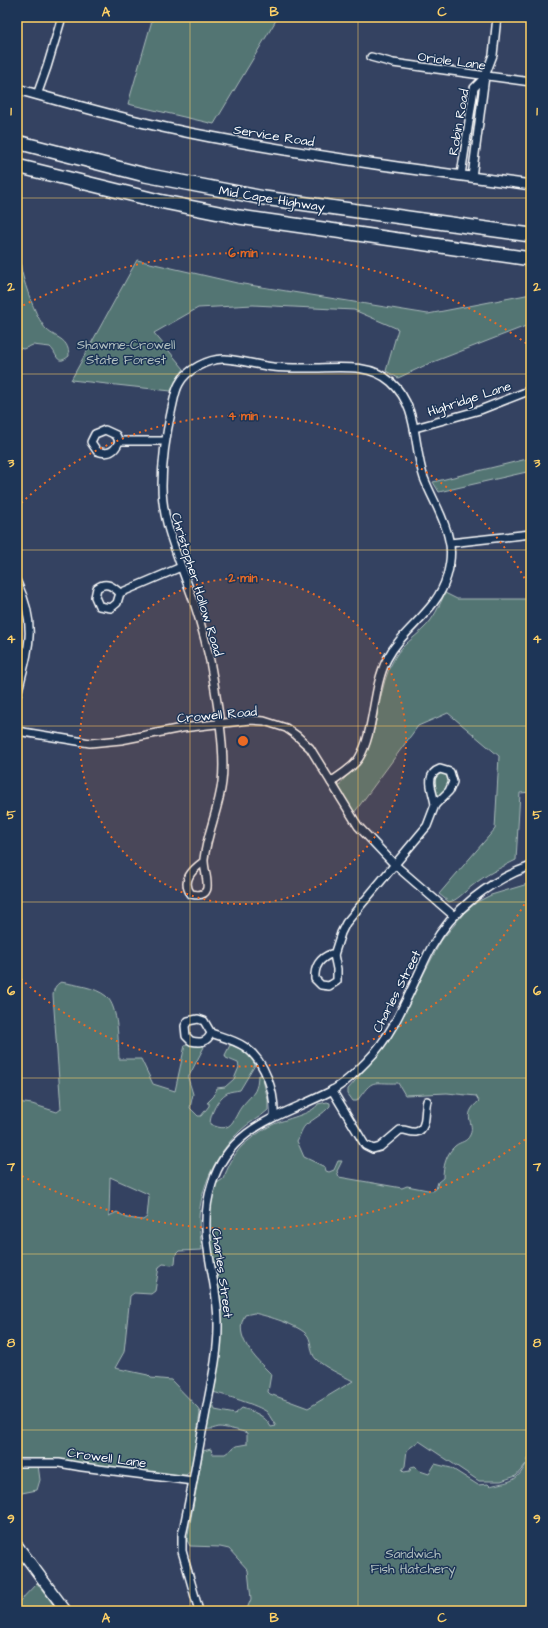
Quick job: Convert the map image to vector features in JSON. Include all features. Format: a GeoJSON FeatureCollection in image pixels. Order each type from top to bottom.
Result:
{"type":"FeatureCollection","features":[{"type":"Feature","properties":{"kind":"highway","name":"Mid Cape Highway"},"geometry":{"type":"LineString","coordinates":[[17,142],[145,175],[264,198],[531,235]]}},
{"type":"Feature","properties":{"kind":"highway","name":"Mid Cape Highway"},"geometry":{"type":"LineString","coordinates":[[17,166],[159,201],[239,217],[531,259]]}},
{"type":"Feature","properties":{"kind":"main road"},"geometry":{"type":"LineString","coordinates":[[17,1545],[66,1611]]}},
{"type":"Feature","properties":{"kind":"street"},"geometry":{"type":"LineString","coordinates":[[37,95],[62,17]]}},
{"type":"Feature","properties":{"kind":"street","name":"Robin Road"},"geometry":{"type":"LineString","coordinates":[[472,177],[485,76],[493,54],[497,17]]}},
{"type":"Feature","properties":{"kind":"street","name":"Oriole Lane"},"geometry":{"type":"LineString","coordinates":[[371,57],[392,63],[531,82]]}},
{"type":"Feature","properties":{"kind":"street","name":"Robin Road"},"geometry":{"type":"LineString","coordinates":[[461,175],[474,88],[485,76]]}},
{"type":"Feature","properties":{"kind":"street","name":"Service Road"},"geometry":{"type":"LineString","coordinates":[[17,89],[139,121],[210,137],[296,152],[531,185]]}},
{"type":"Feature","properties":{"kind":"street","name":"Christopher Hollow Road"},"geometry":{"type":"LineString","coordinates":[[203,862],[222,780],[219,723],[210,661],[197,612],[164,513],[162,469],[165,441],[179,384],[185,376],[198,367],[212,361],[225,359],[277,367],[348,368],[374,372],[391,382],[400,392],[408,405],[415,428],[418,453],[424,479],[442,517],[450,543],[447,576],[441,593],[427,613],[400,640],[387,658],[374,701],[365,745],[360,757],[355,764],[331,782]]}},
{"type":"Feature","properties":{"kind":"street","name":"Highridge Lane"},"geometry":{"type":"LineString","coordinates":[[415,428],[480,410],[531,390]]}},
{"type":"Feature","properties":{"kind":"street"},"geometry":{"type":"LineString","coordinates":[[119,441],[165,441]]}},
{"type":"Feature","properties":{"kind":"street"},"geometry":{"type":"LineString","coordinates":[[450,543],[531,534]]}},
{"type":"Feature","properties":{"kind":"street"},"geometry":{"type":"LineString","coordinates":[[120,593],[181,567]]}},
{"type":"Feature","properties":{"kind":"street"},"geometry":{"type":"LineString","coordinates":[[17,582],[24,597],[30,617],[28,648],[17,695]]}},
{"type":"Feature","properties":{"kind":"street","name":"Crowell Road"},"geometry":{"type":"LineString","coordinates":[[17,730],[90,743],[121,740],[219,723],[250,720],[264,721],[286,728],[310,748],[358,826],[394,864],[454,916]]}},
{"type":"Feature","properties":{"kind":"street"},"geometry":{"type":"LineString","coordinates":[[334,954],[346,923],[427,826],[435,805],[449,791],[453,784],[451,774],[444,769],[435,770],[431,776],[430,786],[435,805]]}},
{"type":"Feature","properties":{"kind":"street","name":"Charles Street"},"geometry":{"type":"LineString","coordinates":[[199,1611],[182,1551],[182,1535],[218,1342],[217,1306],[207,1252],[205,1225],[207,1203],[212,1183],[218,1170],[234,1145],[256,1127],[274,1116],[300,1106],[332,1090],[367,1061],[385,1039],[430,949],[454,916],[466,904],[490,886],[503,878],[531,866]]}},
{"type":"Feature","properties":{"kind":"street"},"geometry":{"type":"LineString","coordinates":[[210,1033],[244,1046],[259,1061],[271,1088],[274,1116]]}},
{"type":"Feature","properties":{"kind":"street"},"geometry":{"type":"LineString","coordinates":[[332,1090],[365,1145],[373,1149],[380,1147],[400,1130],[415,1132],[421,1129],[424,1123],[424,1112],[427,1101]]}},
{"type":"Feature","properties":{"kind":"street","name":"Crowell Lane"},"geometry":{"type":"LineString","coordinates":[[17,1463],[59,1463],[82,1468],[193,1481]]}},
{"type":"Feature","properties":{"kind":"green space"},"geometry":{"type":"Polygon","coordinates":[[[153,17],[278,17],[214,124],[128,104],[153,17]]]}},
{"type":"Feature","properties":{"kind":"green space"},"geometry":{"type":"Polygon","coordinates":[[[17,248],[22,273],[33,307],[46,329],[66,344],[69,356],[65,359],[59,360],[50,347],[33,345],[23,349],[17,347],[17,248]]]}},
{"type":"Feature","properties":{"kind":"green space","name":"Shawme-Crowell State Forest"},"geometry":{"type":"Polygon","coordinates":[[[137,260],[237,283],[428,314],[531,294],[531,324],[428,364],[398,378],[386,371],[398,329],[354,310],[253,305],[198,308],[154,333],[184,369],[171,391],[71,380],[137,260]]]}},
{"type":"Feature","properties":{"kind":"green space"},"geometry":{"type":"Polygon","coordinates":[[[531,458],[531,471],[439,492],[433,482],[531,458]]]}},
{"type":"Feature","properties":{"kind":"green space"},"geometry":{"type":"Polygon","coordinates":[[[445,593],[457,599],[531,599],[531,792],[520,793],[516,860],[487,875],[458,898],[449,902],[439,894],[495,829],[499,756],[448,713],[418,726],[354,813],[339,787],[344,779],[359,766],[364,758],[373,733],[385,681],[395,657],[430,621],[445,593]]]}},
{"type":"Feature","properties":{"kind":"green space"},"geometry":{"type":"Polygon","coordinates":[[[437,772],[447,773],[450,784],[440,797],[437,796],[433,783],[437,772]]]}},
{"type":"Feature","properties":{"kind":"green space","name":"Sandwich Fish Hatchery"},"geometry":{"type":"Polygon","coordinates":[[[531,883],[531,1452],[527,1462],[531,1464],[531,1611],[246,1611],[251,1599],[248,1570],[229,1549],[220,1547],[190,1546],[187,1540],[203,1451],[211,1449],[212,1454],[225,1454],[236,1446],[247,1444],[247,1433],[221,1427],[206,1429],[211,1403],[213,1403],[215,1410],[235,1414],[242,1408],[251,1411],[259,1414],[269,1423],[271,1427],[276,1426],[267,1412],[263,1409],[241,1400],[213,1392],[221,1341],[221,1300],[208,1237],[209,1204],[214,1185],[223,1179],[236,1153],[253,1137],[272,1125],[310,1111],[318,1104],[327,1102],[330,1103],[330,1106],[302,1129],[297,1141],[304,1157],[325,1167],[326,1171],[329,1172],[334,1170],[338,1161],[342,1161],[337,1171],[339,1177],[402,1188],[407,1186],[433,1191],[436,1189],[438,1182],[443,1178],[444,1165],[449,1153],[455,1146],[465,1141],[470,1135],[471,1126],[469,1115],[470,1111],[479,1101],[476,1096],[447,1093],[405,1095],[398,1083],[374,1083],[367,1088],[357,1101],[353,1101],[348,1094],[348,1089],[387,1044],[441,941],[464,913],[477,902],[491,895],[531,883]],[[254,1313],[245,1315],[241,1331],[248,1347],[271,1374],[268,1392],[270,1394],[308,1408],[353,1381],[329,1368],[314,1357],[308,1336],[304,1332],[291,1325],[254,1313]],[[419,1441],[407,1450],[405,1466],[402,1470],[404,1472],[410,1471],[411,1467],[415,1466],[420,1471],[429,1474],[435,1464],[451,1468],[478,1485],[488,1484],[490,1486],[511,1481],[519,1475],[526,1464],[516,1476],[501,1481],[479,1481],[419,1441]]]}},
{"type":"Feature","properties":{"kind":"green space"},"geometry":{"type":"Polygon","coordinates":[[[61,982],[96,990],[106,996],[110,1001],[116,1016],[119,1059],[141,1059],[153,1084],[175,1091],[185,1045],[189,1043],[202,1044],[204,1047],[188,1078],[193,1094],[190,1108],[198,1116],[201,1116],[209,1106],[209,1103],[207,1103],[214,1096],[217,1088],[225,1087],[234,1079],[239,1067],[238,1063],[226,1058],[225,1055],[230,1045],[234,1045],[245,1052],[255,1065],[240,1090],[228,1092],[218,1102],[213,1111],[210,1124],[224,1128],[232,1123],[240,1109],[254,1092],[257,1085],[258,1075],[262,1076],[268,1100],[268,1110],[244,1127],[232,1139],[217,1159],[206,1183],[200,1207],[199,1219],[202,1250],[179,1251],[176,1254],[175,1263],[172,1265],[163,1264],[159,1267],[155,1291],[151,1294],[134,1293],[130,1296],[124,1352],[115,1368],[148,1375],[151,1378],[171,1380],[198,1408],[200,1413],[192,1470],[186,1475],[151,1474],[17,1460],[17,1102],[32,1104],[57,1112],[61,1109],[53,995],[55,987],[61,982]],[[110,1177],[109,1216],[117,1212],[127,1218],[143,1220],[147,1217],[148,1194],[110,1177]]]}},
{"type":"Feature","properties":{"kind":"green space"},"geometry":{"type":"Polygon","coordinates":[[[17,1465],[38,1465],[40,1480],[37,1490],[17,1494],[17,1465]]]}},
{"type":"Feature","properties":{"kind":"green space"},"geometry":{"type":"Polygon","coordinates":[[[37,1583],[58,1611],[17,1611],[17,1604],[37,1583]]]}}]}
